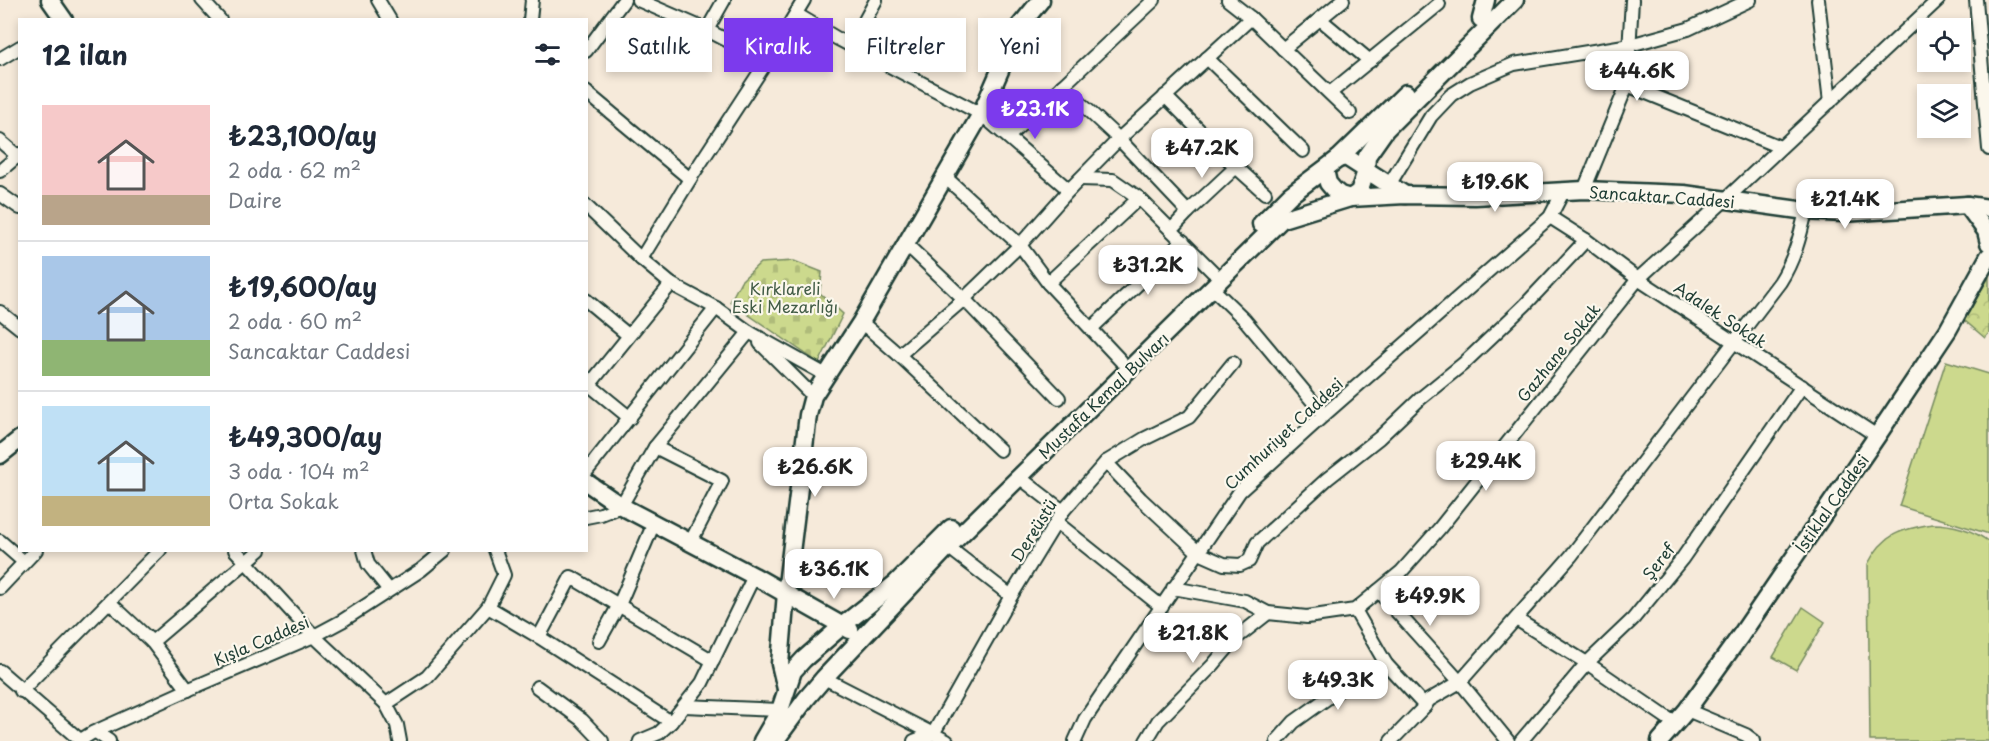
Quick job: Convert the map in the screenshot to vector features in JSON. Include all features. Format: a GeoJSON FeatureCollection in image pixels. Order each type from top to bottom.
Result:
{"type":"FeatureCollection","features":[{"type":"Feature","properties":{"kind":"main road"},"geometry":{"type":"LineString","coordinates":[[50,0],[62,18]]}},
{"type":"Feature","properties":{"kind":"main road"},"geometry":{"type":"LineString","coordinates":[[806,699],[786,689],[780,664],[786,593],[808,415],[813,396],[861,322],[981,114],[1018,27],[1041,0]]}},
{"type":"Feature","properties":{"kind":"main road"},"geometry":{"type":"LineString","coordinates":[[1481,19],[1486,0]]}},
{"type":"Feature","properties":{"kind":"main road","name":"Mustafa Kemal Bulvarı"},"geometry":{"type":"LineString","coordinates":[[775,741],[824,678],[948,547],[1212,280],[1290,195],[1338,159],[1501,0]]}},
{"type":"Feature","properties":{"kind":"main road"},"geometry":{"type":"LineString","coordinates":[[1325,170],[1328,183],[1340,195],[1350,198],[1359,192],[1368,156],[1386,129],[1515,0]]}},
{"type":"Feature","properties":{"kind":"main road"},"geometry":{"type":"LineString","coordinates":[[1338,159],[1346,157],[1405,195]]}},
{"type":"Feature","properties":{"kind":"main road","name":"Sancaktar Caddesi"},"geometry":{"type":"LineString","coordinates":[[1405,195],[1475,196],[1584,190],[1684,194],[1806,211],[1843,213],[1967,206],[1989,208]]}},
{"type":"Feature","properties":{"kind":"main road","name":"Mustafa Kemal Bulvarı"},"geometry":{"type":"LineString","coordinates":[[762,741],[780,710],[793,671],[804,659],[896,583],[1121,361],[1282,219],[1350,198],[1405,195]]}},
{"type":"Feature","properties":{"kind":"main road"},"geometry":{"type":"LineString","coordinates":[[1967,206],[1986,231],[1989,243]]}},
{"type":"Feature","properties":{"kind":"main road","name":"İstiklal Caddesi"},"geometry":{"type":"LineString","coordinates":[[1660,741],[1687,710],[1741,635],[1877,436],[1948,330],[1989,256]]}},
{"type":"Feature","properties":{"kind":"main road"},"geometry":{"type":"LineString","coordinates":[[0,455],[18,441]]}},
{"type":"Feature","properties":{"kind":"main road"},"geometry":{"type":"LineString","coordinates":[[588,483],[621,506],[786,593],[863,639]]}},
{"type":"Feature","properties":{"kind":"main road"},"geometry":{"type":"LineString","coordinates":[[804,659],[824,678]]}},
{"type":"Feature","properties":{"kind":"street"},"geometry":{"type":"LineString","coordinates":[[202,0],[214,18]]}},
{"type":"Feature","properties":{"kind":"street"},"geometry":{"type":"LineString","coordinates":[[378,0],[389,18]]}},
{"type":"Feature","properties":{"kind":"street"},"geometry":{"type":"LineString","coordinates":[[530,18],[532,0]]}},
{"type":"Feature","properties":{"kind":"street"},"geometry":{"type":"LineString","coordinates":[[588,48],[624,0]]}},
{"type":"Feature","properties":{"kind":"street"},"geometry":{"type":"LineString","coordinates":[[638,0],[679,18]]}},
{"type":"Feature","properties":{"kind":"street"},"geometry":{"type":"LineString","coordinates":[[712,21],[724,0]]}},
{"type":"Feature","properties":{"kind":"street"},"geometry":{"type":"LineString","coordinates":[[794,18],[804,0]]}},
{"type":"Feature","properties":{"kind":"street"},"geometry":{"type":"LineString","coordinates":[[866,18],[876,0]]}},
{"type":"Feature","properties":{"kind":"street"},"geometry":{"type":"LineString","coordinates":[[1008,137],[1154,0]]}},
{"type":"Feature","properties":{"kind":"street"},"geometry":{"type":"LineString","coordinates":[[1227,0],[1251,18],[1350,112]]}},
{"type":"Feature","properties":{"kind":"street"},"geometry":{"type":"LineString","coordinates":[[1283,49],[1343,0]]}},
{"type":"Feature","properties":{"kind":"street"},"geometry":{"type":"LineString","coordinates":[[1584,190],[1627,85],[1632,0]]}},
{"type":"Feature","properties":{"kind":"street"},"geometry":{"type":"LineString","coordinates":[[1389,185],[1431,116],[1451,95],[1470,83],[1514,64],[1630,45],[1688,29],[1750,0]]}},
{"type":"Feature","properties":{"kind":"street"},"geometry":{"type":"LineString","coordinates":[[1818,0],[1830,102]]}},
{"type":"Feature","properties":{"kind":"street","name":"Gazhane Sokak"},"geometry":{"type":"LineString","coordinates":[[1355,610],[1401,572],[1439,529],[1638,279],[1938,0]]}},
{"type":"Feature","properties":{"kind":"street"},"geometry":{"type":"LineString","coordinates":[[1976,0],[1989,149]]}},
{"type":"Feature","properties":{"kind":"street"},"geometry":{"type":"LineString","coordinates":[[1330,93],[1439,4]]}},
{"type":"Feature","properties":{"kind":"street"},"geometry":{"type":"LineString","coordinates":[[796,14],[845,43]]}},
{"type":"Feature","properties":{"kind":"street"},"geometry":{"type":"LineString","coordinates":[[899,355],[964,299],[1020,245],[1119,139],[1251,18]]}},
{"type":"Feature","properties":{"kind":"street"},"geometry":{"type":"LineString","coordinates":[[1320,19],[1370,61]]}},
{"type":"Feature","properties":{"kind":"street"},"geometry":{"type":"LineString","coordinates":[[0,59],[18,47]]}},
{"type":"Feature","properties":{"kind":"street"},"geometry":{"type":"LineString","coordinates":[[1207,58],[1303,152]]}},
{"type":"Feature","properties":{"kind":"street"},"geometry":{"type":"LineString","coordinates":[[641,259],[760,72]]}},
{"type":"Feature","properties":{"kind":"street"},"geometry":{"type":"LineString","coordinates":[[900,72],[981,114],[1069,190]]}},
{"type":"Feature","properties":{"kind":"street"},"geometry":{"type":"LineString","coordinates":[[1627,85],[1780,147]]}},
{"type":"Feature","properties":{"kind":"street"},"geometry":{"type":"LineString","coordinates":[[1062,86],[1119,139],[1188,212]]}},
{"type":"Feature","properties":{"kind":"street"},"geometry":{"type":"LineString","coordinates":[[588,94],[690,179]]}},
{"type":"Feature","properties":{"kind":"street"},"geometry":{"type":"LineString","coordinates":[[1165,96],[1265,193]]}},
{"type":"Feature","properties":{"kind":"street"},"geometry":{"type":"LineString","coordinates":[[0,141],[18,155]]}},
{"type":"Feature","properties":{"kind":"street"},"geometry":{"type":"LineString","coordinates":[[0,171],[18,157]]}},
{"type":"Feature","properties":{"kind":"street"},"geometry":{"type":"LineString","coordinates":[[1171,230],[1236,167]]}},
{"type":"Feature","properties":{"kind":"street"},"geometry":{"type":"LineString","coordinates":[[945,177],[1020,245],[1048,283],[1121,361]]}},
{"type":"Feature","properties":{"kind":"street"},"geometry":{"type":"LineString","coordinates":[[1080,179],[1113,180],[1140,198],[1183,242],[1324,415]]}},
{"type":"Feature","properties":{"kind":"street","name":"Cumhuriyet Caddesi"},"geometry":{"type":"LineString","coordinates":[[1075,741],[1085,719],[1240,491],[1550,217],[1563,192]]}},
{"type":"Feature","properties":{"kind":"street"},"geometry":{"type":"LineString","coordinates":[[0,194],[18,207]]}},
{"type":"Feature","properties":{"kind":"street"},"geometry":{"type":"LineString","coordinates":[[1048,283],[1140,198]]}},
{"type":"Feature","properties":{"kind":"street"},"geometry":{"type":"LineString","coordinates":[[588,208],[641,259],[671,284],[716,308],[749,332],[826,375]]}},
{"type":"Feature","properties":{"kind":"street"},"geometry":{"type":"LineString","coordinates":[[1391,741],[1430,700],[1460,682],[1571,556],[1790,267],[1806,211]]}},
{"type":"Feature","properties":{"kind":"street","name":"Adalek Sokak"},"geometry":{"type":"LineString","coordinates":[[1550,217],[1586,240],[1638,279],[1877,436]]}},
{"type":"Feature","properties":{"kind":"street"},"geometry":{"type":"LineString","coordinates":[[1106,462],[1141,499],[1199,553],[1224,564],[1240,565],[1249,561],[1257,543],[1264,536],[1463,364],[1525,305],[1586,240]]}},
{"type":"Feature","properties":{"kind":"street"},"geometry":{"type":"LineString","coordinates":[[1092,328],[1183,242]]}},
{"type":"Feature","properties":{"kind":"street"},"geometry":{"type":"LineString","coordinates":[[906,244],[964,299],[1059,398]]}},
{"type":"Feature","properties":{"kind":"street"},"geometry":{"type":"LineString","coordinates":[[630,418],[588,383],[671,284]]}},
{"type":"Feature","properties":{"kind":"street"},"geometry":{"type":"LineString","coordinates":[[588,302],[628,335]]}},
{"type":"Feature","properties":{"kind":"street"},"geometry":{"type":"LineString","coordinates":[[588,470],[716,308]]}},
{"type":"Feature","properties":{"kind":"street"},"geometry":{"type":"LineString","coordinates":[[0,312],[18,323]]}},
{"type":"Feature","properties":{"kind":"street"},"geometry":{"type":"LineString","coordinates":[[861,322],[1000,450]]}},
{"type":"Feature","properties":{"kind":"street"},"geometry":{"type":"LineString","coordinates":[[749,332],[813,396]]}},
{"type":"Feature","properties":{"kind":"street"},"geometry":{"type":"LineString","coordinates":[[588,517],[621,506],[655,447],[749,332]]}},
{"type":"Feature","properties":{"kind":"street","name":"Dereüstü"},"geometry":{"type":"LineString","coordinates":[[933,734],[1011,596],[1063,510],[1106,462],[1143,438],[1189,417],[1233,363]]}},
{"type":"Feature","properties":{"kind":"street","name":"Şeref"},"geometry":{"type":"LineString","coordinates":[[1521,741],[1587,663],[1632,619],[1682,559],[1802,386]]}},
{"type":"Feature","properties":{"kind":"street"},"geometry":{"type":"LineString","coordinates":[[655,447],[722,481],[690,543]]}},
{"type":"Feature","properties":{"kind":"street"},"geometry":{"type":"LineString","coordinates":[[1019,477],[1063,510]]}},
{"type":"Feature","properties":{"kind":"street"},"geometry":{"type":"LineString","coordinates":[[1056,522],[1162,607]]}},
{"type":"Feature","properties":{"kind":"street"},"geometry":{"type":"LineString","coordinates":[[599,641],[619,605],[654,523]]}},
{"type":"Feature","properties":{"kind":"street"},"geometry":{"type":"LineString","coordinates":[[0,541],[24,562]]}},
{"type":"Feature","properties":{"kind":"street"},"geometry":{"type":"LineString","coordinates":[[948,547],[1011,596]]}},
{"type":"Feature","properties":{"kind":"street"},"geometry":{"type":"LineString","coordinates":[[0,588],[34,552]]}},
{"type":"Feature","properties":{"kind":"street"},"geometry":{"type":"LineString","coordinates":[[21,691],[158,552]]}},
{"type":"Feature","properties":{"kind":"street"},"geometry":{"type":"LineString","coordinates":[[237,552],[314,636],[386,704],[397,725],[399,741]]}},
{"type":"Feature","properties":{"kind":"street"},"geometry":{"type":"LineString","coordinates":[[152,642],[258,552]]}},
{"type":"Feature","properties":{"kind":"street"},"geometry":{"type":"LineString","coordinates":[[365,552],[368,564],[389,590]]}},
{"type":"Feature","properties":{"kind":"street","name":"Kışla Caddesi"},"geometry":{"type":"LineString","coordinates":[[80,741],[188,690],[314,636],[342,621],[421,570],[443,552]]}},
{"type":"Feature","properties":{"kind":"street"},"geometry":{"type":"LineString","coordinates":[[386,704],[427,677],[488,607],[504,575],[496,552]]}},
{"type":"Feature","properties":{"kind":"street"},"geometry":{"type":"LineString","coordinates":[[640,741],[658,737],[702,683],[754,576]]}},
{"type":"Feature","properties":{"kind":"street"},"geometry":{"type":"LineString","coordinates":[[539,637],[571,577],[713,661]]}},
{"type":"Feature","properties":{"kind":"street"},"geometry":{"type":"LineString","coordinates":[[1173,588],[1245,601],[1268,613],[1307,616],[1355,610],[1386,664],[1425,706]]}},
{"type":"Feature","properties":{"kind":"street"},"geometry":{"type":"LineString","coordinates":[[1378,591],[1460,682],[1508,741]]}},
{"type":"Feature","properties":{"kind":"street"},"geometry":{"type":"LineString","coordinates":[[109,602],[152,642],[188,690]]}},
{"type":"Feature","properties":{"kind":"street"},"geometry":{"type":"LineString","coordinates":[[488,607],[671,722]]}},
{"type":"Feature","properties":{"kind":"street"},"geometry":{"type":"LineString","coordinates":[[1146,741],[1158,720],[1213,665],[1234,639],[1268,613]]}},
{"type":"Feature","properties":{"kind":"street"},"geometry":{"type":"LineString","coordinates":[[1516,619],[1587,663],[1676,724]]}},
{"type":"Feature","properties":{"kind":"street"},"geometry":{"type":"LineString","coordinates":[[1283,739],[1294,722],[1354,680],[1386,664]]}},
{"type":"Feature","properties":{"kind":"street"},"geometry":{"type":"LineString","coordinates":[[0,671],[80,741]]}},
{"type":"Feature","properties":{"kind":"street"},"geometry":{"type":"LineString","coordinates":[[824,678],[947,741]]}},
{"type":"Feature","properties":{"kind":"street"},"geometry":{"type":"LineString","coordinates":[[537,687],[582,720],[602,741]]}},
{"type":"Feature","properties":{"kind":"street"},"geometry":{"type":"LineString","coordinates":[[684,706],[780,710]]}},
{"type":"Feature","properties":{"kind":"street"},"geometry":{"type":"LineString","coordinates":[[1687,710],[1746,735],[1754,741]]}},
{"type":"Feature","properties":{"kind":"street"},"geometry":{"type":"LineString","coordinates":[[96,732],[109,741]]}},
{"type":"Feature","properties":{"kind":"street"},"geometry":{"type":"LineString","coordinates":[[914,741],[933,734]]}},
{"type":"Feature","properties":{"kind":"green space","name":"Kırklareli Eski Mezarlığı"},"geometry":{"type":"Polygon","coordinates":[[[794,261],[822,272],[820,293],[843,314],[819,363],[730,302],[741,281],[760,263],[794,261]]]}},
{"type":"Feature","properties":{"kind":"green space"},"geometry":{"type":"Polygon","coordinates":[[[1989,277],[1989,333],[1985,338],[1964,320],[1989,277]]]}},
{"type":"Feature","properties":{"kind":"green space"},"geometry":{"type":"Polygon","coordinates":[[[1946,361],[1989,374],[1989,534],[1899,506],[1946,361]]]}},
{"type":"Feature","properties":{"kind":"green space"},"geometry":{"type":"Polygon","coordinates":[[[1933,524],[1963,528],[1989,542],[1989,741],[1870,741],[1868,564],[1887,539],[1911,528],[1933,524]]]}},
{"type":"Feature","properties":{"kind":"green space"},"geometry":{"type":"Polygon","coordinates":[[[1803,607],[1825,622],[1796,670],[1773,657],[1803,607]]]}}]}
